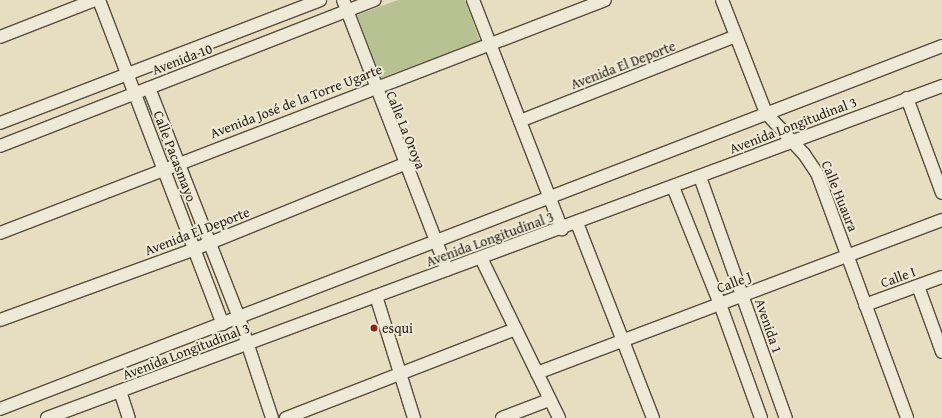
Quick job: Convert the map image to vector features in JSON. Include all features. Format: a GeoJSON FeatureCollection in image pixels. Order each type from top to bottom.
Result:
{"type":"FeatureCollection","features":[{"type":"Feature","properties":{"kind":"street"},"geometry":{"type":"LineString","coordinates":[[0,37],[95,0]]}},
{"type":"Feature","properties":{"kind":"street","name":"Calle Pacasmayo"},"geometry":{"type":"LineString","coordinates":[[99,0],[223,324]]}},
{"type":"Feature","properties":{"kind":"street","name":"Avenida 10"},"geometry":{"type":"LineString","coordinates":[[0,123],[320,0]]}},
{"type":"Feature","properties":{"kind":"street","name":"Avenida 10"},"geometry":{"type":"LineString","coordinates":[[0,146],[149,88],[345,5],[375,0]]}},
{"type":"Feature","properties":{"kind":"street"},"geometry":{"type":"LineString","coordinates":[[473,0],[562,229]]}},
{"type":"Feature","properties":{"kind":"street","name":"Avenida José de la Torre Ugarte"},"geometry":{"type":"LineString","coordinates":[[0,233],[373,87],[605,0]]}},
{"type":"Feature","properties":{"kind":"street","name":"Calle Huaura"},"geometry":{"type":"LineString","coordinates":[[722,0],[766,113],[817,173],[907,418]]}},
{"type":"Feature","properties":{"kind":"street","name":"Calle La Oroya"},"geometry":{"type":"LineString","coordinates":[[345,5],[373,87],[447,270]]}},
{"type":"Feature","properties":{"kind":"street","name":"Avenida El Deporte"},"geometry":{"type":"LineString","coordinates":[[520,121],[736,36]]}},
{"type":"Feature","properties":{"kind":"street"},"geometry":{"type":"LineString","coordinates":[[0,409],[435,243],[766,113],[942,46]]}},
{"type":"Feature","properties":{"kind":"street","name":"Avenida Longitudinal 3"},"geometry":{"type":"LineString","coordinates":[[47,418],[562,229],[942,86]]}},
{"type":"Feature","properties":{"kind":"street"},"geometry":{"type":"LineString","coordinates":[[149,88],[177,164],[211,243],[239,318],[272,418]]}},
{"type":"Feature","properties":{"kind":"street"},"geometry":{"type":"LineString","coordinates":[[907,98],[937,165],[942,193]]}},
{"type":"Feature","properties":{"kind":"street","name":"Avenida El Deporte"},"geometry":{"type":"LineString","coordinates":[[0,320],[211,243],[404,164]]}},
{"type":"Feature","properties":{"kind":"street","name":"Avenida 1"},"geometry":{"type":"LineString","coordinates":[[700,177],[786,418]]}},
{"type":"Feature","properties":{"kind":"street"},"geometry":{"type":"LineString","coordinates":[[673,187],[720,304],[761,418]]}},
{"type":"Feature","properties":{"kind":"street","name":"Calle J"},"geometry":{"type":"LineString","coordinates":[[536,373],[720,304],[847,254],[942,220]]}},
{"type":"Feature","properties":{"kind":"street"},"geometry":{"type":"LineString","coordinates":[[577,223],[653,418]]}},
{"type":"Feature","properties":{"kind":"street"},"geometry":{"type":"LineString","coordinates":[[481,258],[559,418]]}},
{"type":"Feature","properties":{"kind":"street","name":"Calle I"},"geometry":{"type":"LineString","coordinates":[[865,305],[942,277]]}},
{"type":"Feature","properties":{"kind":"street"},"geometry":{"type":"LineString","coordinates":[[918,286],[942,352]]}},
{"type":"Feature","properties":{"kind":"street"},"geometry":{"type":"LineString","coordinates":[[376,296],[414,418]]}},
{"type":"Feature","properties":{"kind":"street"},"geometry":{"type":"LineString","coordinates":[[286,418],[515,329]]}},
{"type":"Feature","properties":{"kind":"street"},"geometry":{"type":"LineString","coordinates":[[120,391],[129,418]]}},
{"type":"Feature","properties":{"kind":"street"},"geometry":{"type":"LineString","coordinates":[[502,418],[550,400]]}},
{"type":"Feature","properties":{"kind":"green space"},"geometry":{"type":"Polygon","coordinates":[[[398,0],[465,0],[480,41],[381,78],[357,15],[398,0]]]}},
{"type":"Feature","properties":{"kind":"place","name":"esqui"},"geometry":{"type":"Point","coordinates":[374,328]}}]}
